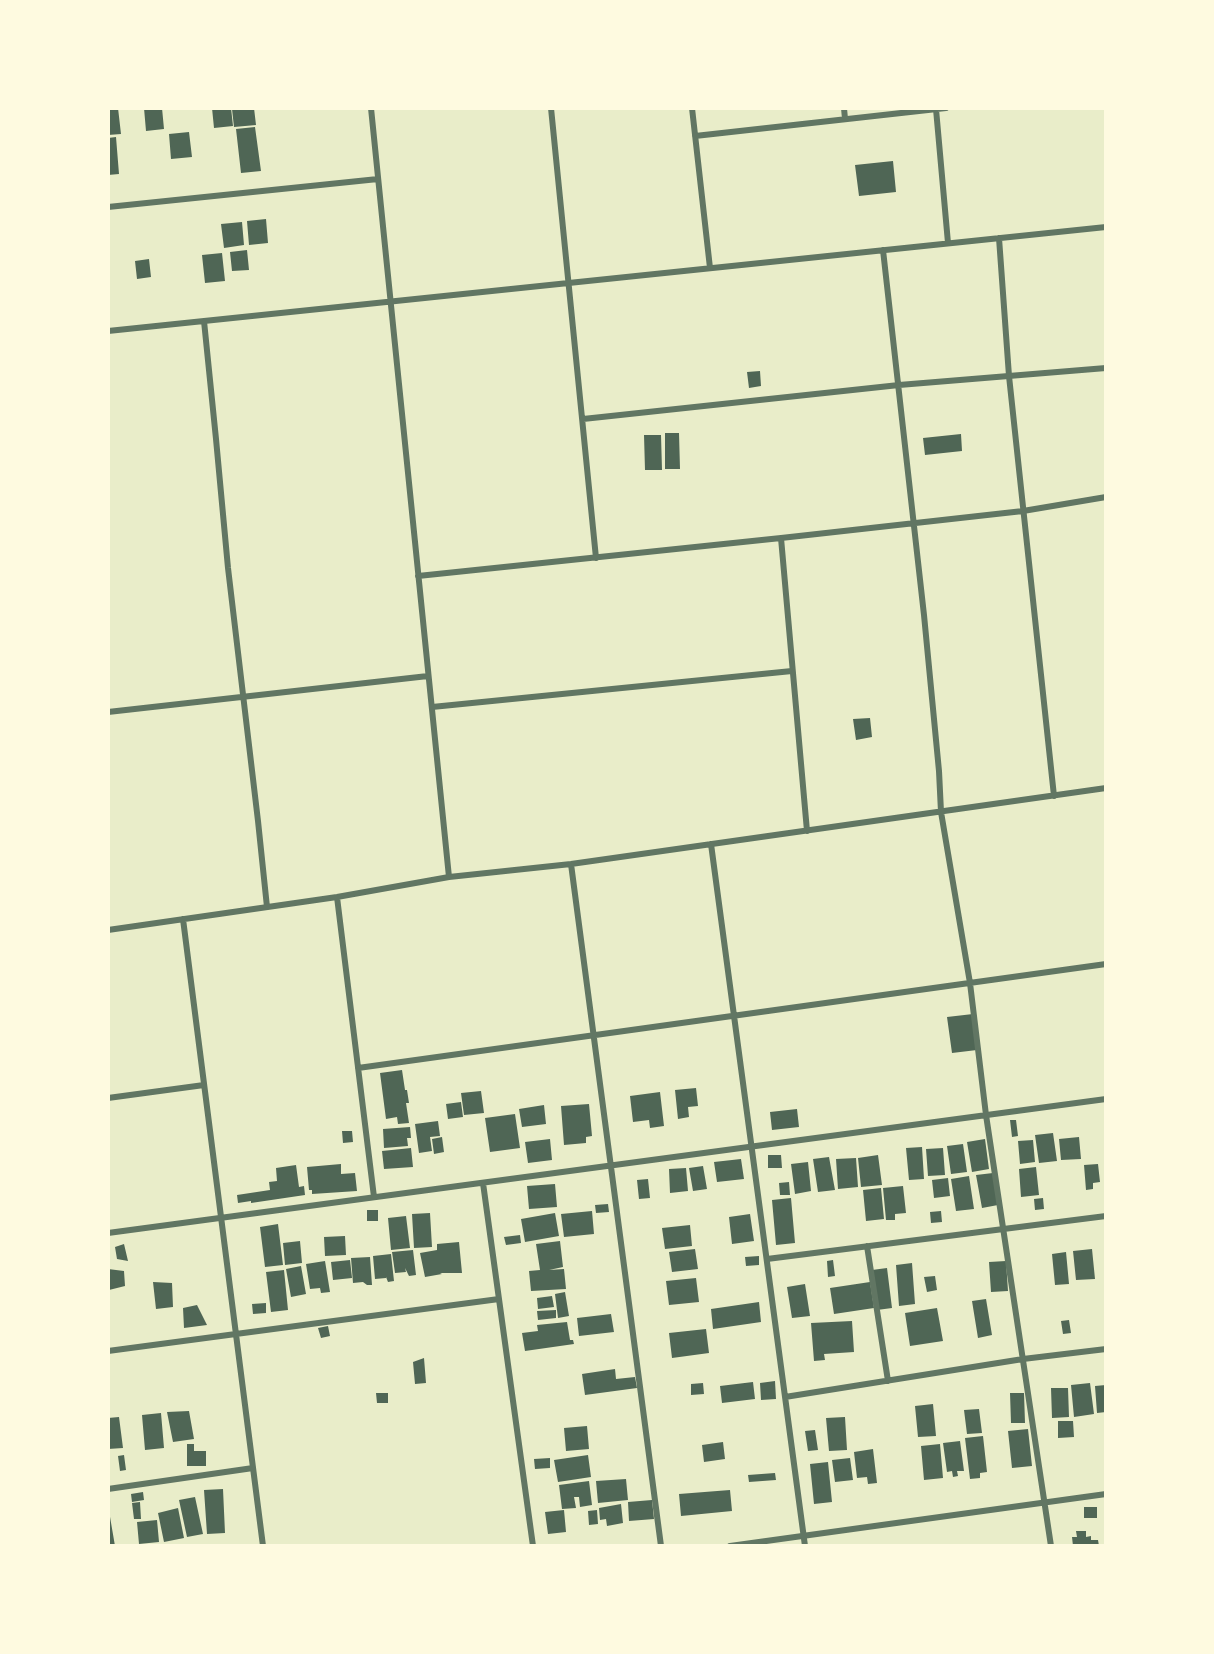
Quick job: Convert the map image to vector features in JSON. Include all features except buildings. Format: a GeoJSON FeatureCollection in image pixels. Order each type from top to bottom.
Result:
{"type":"FeatureCollection","features":[{"type":"Feature","properties":{"kind":"street"},"geometry":{"type":"LineString","coordinates":[[370,108],[449,877]]}},
{"type":"Feature","properties":{"kind":"street"},"geometry":{"type":"LineString","coordinates":[[551,108],[596,558]]}},
{"type":"Feature","properties":{"kind":"street"},"geometry":{"type":"LineString","coordinates":[[692,108],[710,268]]}},
{"type":"Feature","properties":{"kind":"street"},"geometry":{"type":"LineString","coordinates":[[844,108],[845,119]]}},
{"type":"Feature","properties":{"kind":"street"},"geometry":{"type":"LineString","coordinates":[[695,136],[946,108]]}},
{"type":"Feature","properties":{"kind":"street"},"geometry":{"type":"LineString","coordinates":[[936,109],[948,243]]}},
{"type":"Feature","properties":{"kind":"street"},"geometry":{"type":"LineString","coordinates":[[108,207],[378,179]]}},
{"type":"Feature","properties":{"kind":"street"},"geometry":{"type":"LineString","coordinates":[[108,331],[1106,227]]}},
{"type":"Feature","properties":{"kind":"street"},"geometry":{"type":"LineString","coordinates":[[999,238],[1009,376],[1054,796]]}},
{"type":"Feature","properties":{"kind":"street"},"geometry":{"type":"LineString","coordinates":[[883,250],[934,716],[941,812],[970,983],[986,1115],[1051,1546]]}},
{"type":"Feature","properties":{"kind":"street"},"geometry":{"type":"LineString","coordinates":[[204,321],[228,568],[267,907]]}},
{"type":"Feature","properties":{"kind":"street"},"geometry":{"type":"LineString","coordinates":[[583,419],[899,385],[1106,368]]}},
{"type":"Feature","properties":{"kind":"street"},"geometry":{"type":"LineString","coordinates":[[418,576],[914,523],[1106,497]]}},
{"type":"Feature","properties":{"kind":"street"},"geometry":{"type":"LineString","coordinates":[[781,538],[807,831]]}},
{"type":"Feature","properties":{"kind":"street"},"geometry":{"type":"LineString","coordinates":[[432,707],[792,671]]}},
{"type":"Feature","properties":{"kind":"street"},"geometry":{"type":"LineString","coordinates":[[108,712],[428,676]]}},
{"type":"Feature","properties":{"kind":"street"},"geometry":{"type":"LineString","coordinates":[[108,930],[337,897],[449,877],[571,864],[1106,788]]}},
{"type":"Feature","properties":{"kind":"street"},"geometry":{"type":"LineString","coordinates":[[711,844],[805,1546]]}},
{"type":"Feature","properties":{"kind":"street"},"geometry":{"type":"LineString","coordinates":[[571,864],[661,1546]]}},
{"type":"Feature","properties":{"kind":"street"},"geometry":{"type":"LineString","coordinates":[[337,897],[374,1197]]}},
{"type":"Feature","properties":{"kind":"street"},"geometry":{"type":"LineString","coordinates":[[183,919],[263,1546]]}},
{"type":"Feature","properties":{"kind":"street"},"geometry":{"type":"LineString","coordinates":[[358,1068],[1106,964]]}},
{"type":"Feature","properties":{"kind":"street"},"geometry":{"type":"LineString","coordinates":[[108,1098],[204,1085]]}},
{"type":"Feature","properties":{"kind":"street"},"geometry":{"type":"LineString","coordinates":[[108,1233],[1106,1099]]}},
{"type":"Feature","properties":{"kind":"street"},"geometry":{"type":"LineString","coordinates":[[483,1183],[533,1546]]}},
{"type":"Feature","properties":{"kind":"street"},"geometry":{"type":"LineString","coordinates":[[766,1259],[1106,1216]]}},
{"type":"Feature","properties":{"kind":"street"},"geometry":{"type":"LineString","coordinates":[[867,1246],[888,1381]]}},
{"type":"Feature","properties":{"kind":"street"},"geometry":{"type":"LineString","coordinates":[[108,1351],[499,1299]]}},
{"type":"Feature","properties":{"kind":"street"},"geometry":{"type":"LineString","coordinates":[[785,1397],[1023,1359],[1106,1349]]}},
{"type":"Feature","properties":{"kind":"street"},"geometry":{"type":"LineString","coordinates":[[108,1488],[253,1468]]}},
{"type":"Feature","properties":{"kind":"street"},"geometry":{"type":"LineString","coordinates":[[730,1546],[1106,1494]]}}]}
